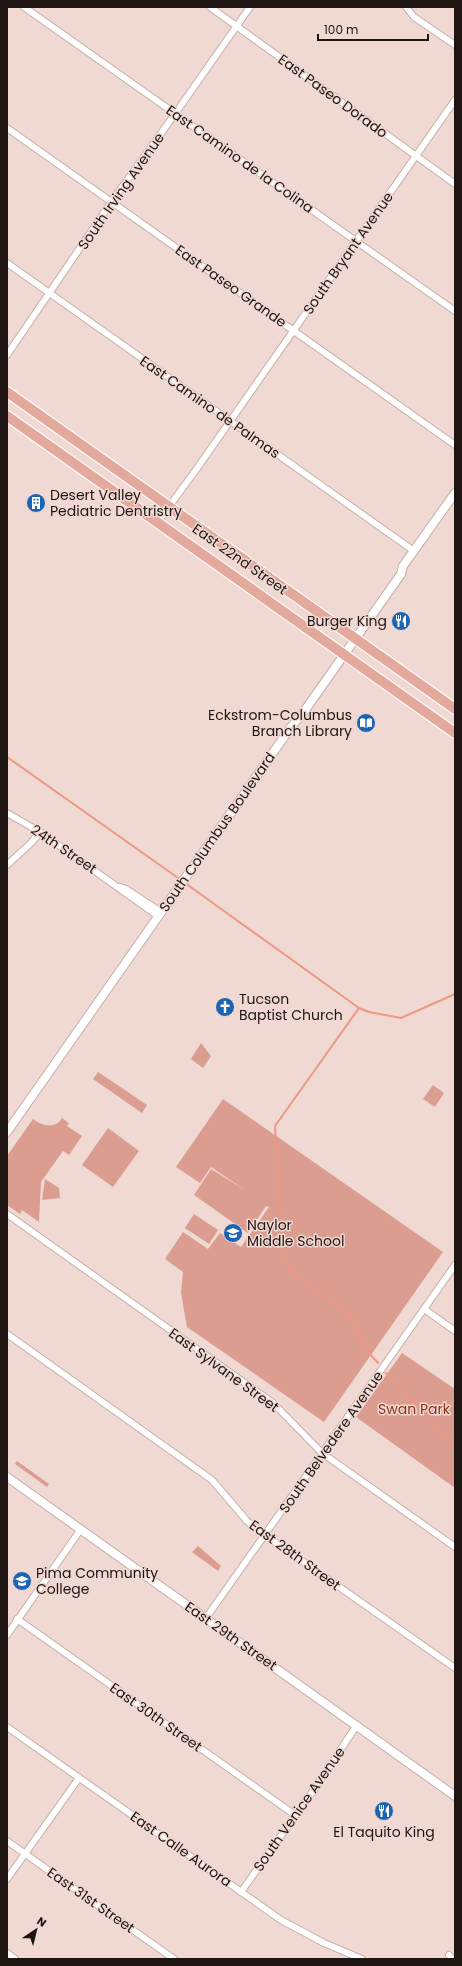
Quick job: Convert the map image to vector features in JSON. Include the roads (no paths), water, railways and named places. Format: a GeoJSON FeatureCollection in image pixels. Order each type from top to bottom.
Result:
{"type":"FeatureCollection","features":[{"type":"Feature","properties":{"kind":"main road","name":"East 22nd Street"},"geometry":{"type":"LineString","coordinates":[[7,392],[168,508],[455,709]]}},
{"type":"Feature","properties":{"kind":"main road","name":"East 22nd Street"},"geometry":{"type":"LineString","coordinates":[[7,416],[455,733]]}},
{"type":"Feature","properties":{"kind":"street","name":"East Camino de la Colina"},"geometry":{"type":"LineString","coordinates":[[24,7],[455,312]]}},
{"type":"Feature","properties":{"kind":"street","name":"East Paseo Dorado"},"geometry":{"type":"LineString","coordinates":[[210,7],[455,184]]}},
{"type":"Feature","properties":{"kind":"street","name":"South Irving Avenue"},"geometry":{"type":"LineString","coordinates":[[7,356],[112,202],[250,7]]}},
{"type":"Feature","properties":{"kind":"street"},"geometry":{"type":"LineString","coordinates":[[406,7],[414,17],[455,45]]}},
{"type":"Feature","properties":{"kind":"street","name":"South Bryant Avenue"},"geometry":{"type":"LineString","coordinates":[[157,523],[294,331],[416,156],[453,109],[455,100]]}},
{"type":"Feature","properties":{"kind":"street","name":"East Paseo Grande"},"geometry":{"type":"LineString","coordinates":[[7,128],[455,445]]}},
{"type":"Feature","properties":{"kind":"street","name":"East Camino de Palmas"},"geometry":{"type":"LineString","coordinates":[[7,263],[414,551]]}},
{"type":"Feature","properties":{"kind":"street","name":"South Columbus Boulevard"},"geometry":{"type":"LineString","coordinates":[[7,1132],[185,877],[401,574],[403,566],[455,493]]}},
{"type":"Feature","properties":{"kind":"street","name":"24th Street"},"geometry":{"type":"LineString","coordinates":[[7,813],[40,832],[120,887],[126,889],[160,914]]}},
{"type":"Feature","properties":{"kind":"street"},"geometry":{"type":"LineString","coordinates":[[7,866],[31,843],[40,832]]}},
{"type":"Feature","properties":{"kind":"street","name":"East Sylvane Street"},"geometry":{"type":"LineString","coordinates":[[7,1214],[273,1403],[322,1453],[455,1547]]}},
{"type":"Feature","properties":{"kind":"street","name":"South Belvedere Avenue"},"geometry":{"type":"LineString","coordinates":[[206,1618],[455,1265]]}},
{"type":"Feature","properties":{"kind":"street"},"geometry":{"type":"LineString","coordinates":[[424,1309],[455,1331]]}},
{"type":"Feature","properties":{"kind":"street","name":"East 28th Street"},"geometry":{"type":"LineString","coordinates":[[7,1334],[212,1480],[247,1521],[265,1535],[455,1668]]}},
{"type":"Feature","properties":{"kind":"street","name":"East 29th Street"},"geometry":{"type":"LineString","coordinates":[[7,1477],[455,1796]]}},
{"type":"Feature","properties":{"kind":"street"},"geometry":{"type":"LineString","coordinates":[[7,1634],[81,1529]]}},
{"type":"Feature","properties":{"kind":"street","name":"East 30th Street"},"geometry":{"type":"LineString","coordinates":[[18,1620],[295,1815]]}},
{"type":"Feature","properties":{"kind":"street","name":"South Venice Avenue"},"geometry":{"type":"LineString","coordinates":[[241,1892],[357,1725]]}},
{"type":"Feature","properties":{"kind":"street","name":"East Calle Aurora"},"geometry":{"type":"LineString","coordinates":[[7,1726],[294,1928],[324,1943],[362,1959]]}},
{"type":"Feature","properties":{"kind":"street"},"geometry":{"type":"LineString","coordinates":[[7,1879],[79,1778]]}},
{"type":"Feature","properties":{"kind":"street","name":"East 31st Street"},"geometry":{"type":"LineString","coordinates":[[7,1841],[174,1959]]}},
{"type":"Feature","properties":{"kind":"street"},"geometry":{"type":"LineString","coordinates":[[7,1953],[15,1959]]}},
{"type":"Feature","properties":{"kind":"waterway"},"geometry":{"type":"LineString","coordinates":[[7,757],[181,880]]}},
{"type":"Feature","properties":{"kind":"waterway"},"geometry":{"type":"LineString","coordinates":[[185,883],[359,1008],[275,1126],[284,1258],[291,1272],[351,1316],[369,1353],[378,1363]]}},
{"type":"Feature","properties":{"kind":"waterway"},"geometry":{"type":"LineString","coordinates":[[359,1008],[369,1012],[401,1018],[455,994]]}},
{"type":"Feature","properties":{"kind":"waterway"},"geometry":{"type":"LineString","coordinates":[[386,1373],[455,1447]]}},
{"type":"Feature","properties":{"kind":"place","name":"Desert Valley Pediatric Dentristry"},"geometry":{"type":"Point","coordinates":[36,503]}},
{"type":"Feature","properties":{"kind":"place","name":"Burger King"},"geometry":{"type":"Point","coordinates":[401,621]}},
{"type":"Feature","properties":{"kind":"place","name":"Eckstrom-Columbus Branch Library"},"geometry":{"type":"Point","coordinates":[366,723]}},
{"type":"Feature","properties":{"kind":"place","name":"Tucson Baptist Church"},"geometry":{"type":"Point","coordinates":[225,1007]}},
{"type":"Feature","properties":{"kind":"place","name":"Naylor Middle School"},"geometry":{"type":"Point","coordinates":[233,1233]}},
{"type":"Feature","properties":{"kind":"place","name":"Pima Community College"},"geometry":{"type":"Point","coordinates":[22,1581]}},
{"type":"Feature","properties":{"kind":"place","name":"El Taquito King"},"geometry":{"type":"Point","coordinates":[384,1811]}},
{"type":"Feature","properties":{"kind":"park label","name":"Swan Park"},"geometry":{"type":"Point","coordinates":[414,1409]}}]}
